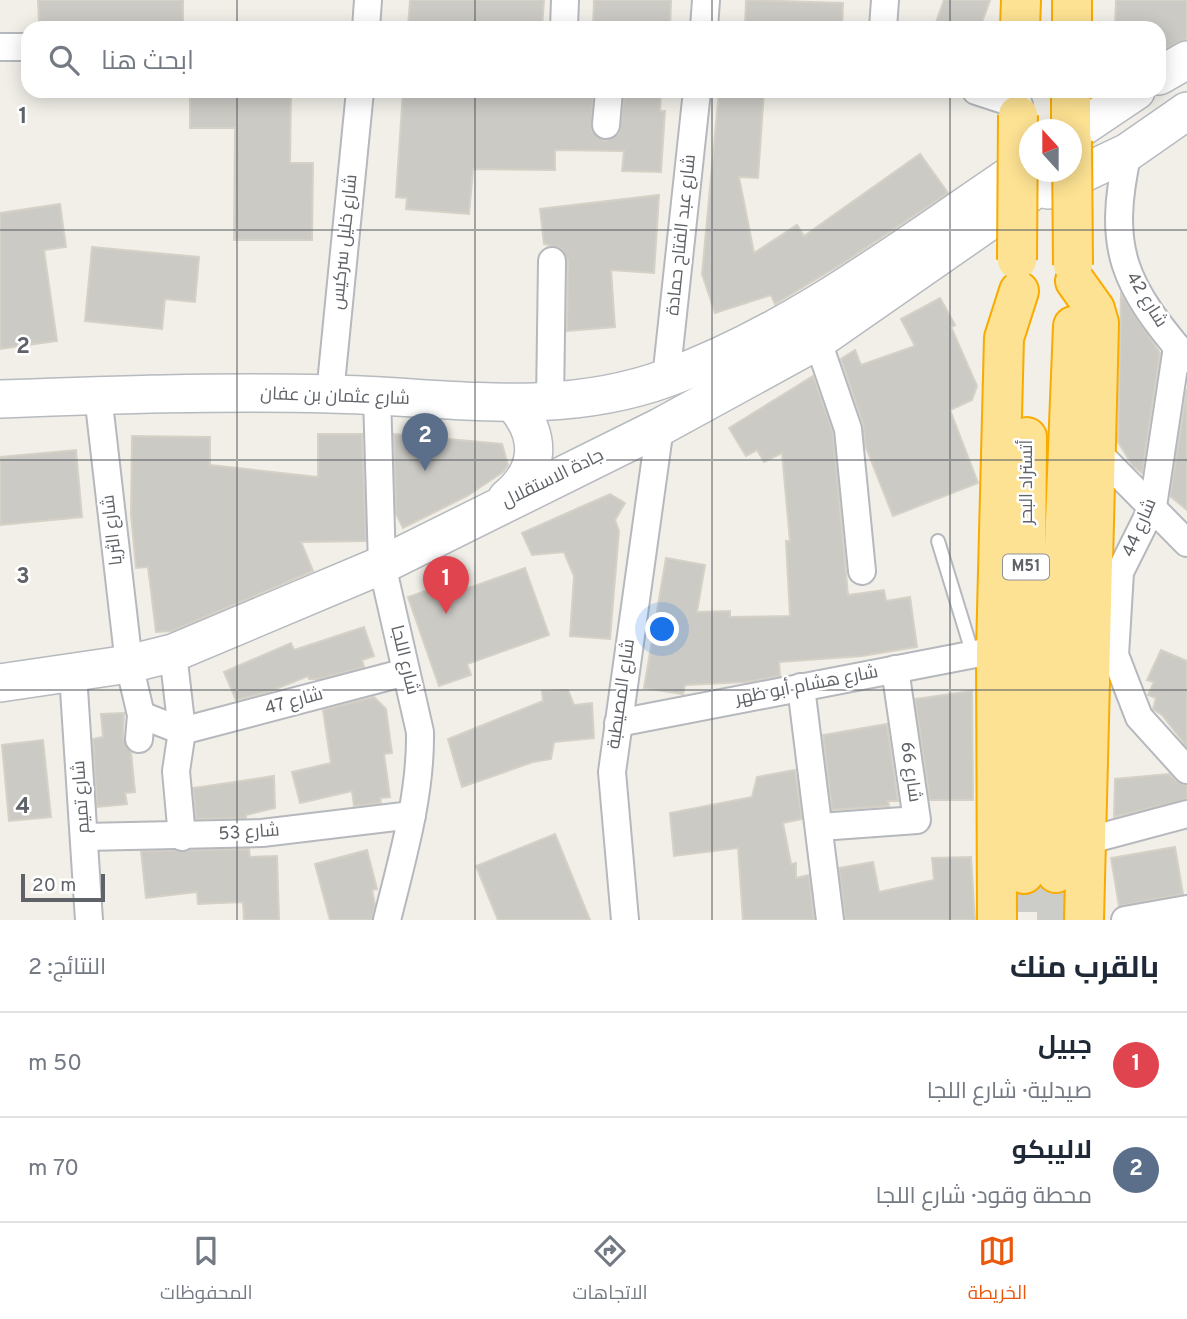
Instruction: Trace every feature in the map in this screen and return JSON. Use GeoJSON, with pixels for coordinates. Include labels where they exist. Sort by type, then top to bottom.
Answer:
{"type":"FeatureCollection","features":[{"type":"Feature","properties":{"kind":"highway"},"geometry":{"type":"LineString","coordinates":[[1020,21],[1021,0]]}},
{"type":"Feature","properties":{"kind":"highway"},"geometry":{"type":"LineString","coordinates":[[1072,0],[1072,21]]}},
{"type":"Feature","properties":{"kind":"highway","name":"أتستراد البحر"},"geometry":{"type":"LineString","coordinates":[[1019,104],[1018,276],[1027,440],[1040,874],[1060,645],[1074,273],[1073,182]]}},
{"type":"Feature","properties":{"kind":"highway"},"geometry":{"type":"LineString","coordinates":[[1074,273],[1095,309],[1099,323],[1084,920]]}},
{"type":"Feature","properties":{"kind":"highway"},"geometry":{"type":"LineString","coordinates":[[997,920],[984,652],[1004,338],[1018,276]]}},
{"type":"Feature","properties":{"kind":"main road"},"geometry":{"type":"LineString","coordinates":[[1166,72],[1187,60]]}},
{"type":"Feature","properties":{"kind":"main road"},"geometry":{"type":"LineString","coordinates":[[1023,184],[1127,118],[1187,90]]}},
{"type":"Feature","properties":{"kind":"main road"},"geometry":{"type":"LineString","coordinates":[[1071,112],[1127,118],[1187,111]]}},
{"type":"Feature","properties":{"kind":"main road"},"geometry":{"type":"LineString","coordinates":[[1082,156],[1127,118]]}},
{"type":"Feature","properties":{"kind":"main road","name":"جادة الاستقلال"},"geometry":{"type":"LineString","coordinates":[[666,379],[735,349],[812,326],[1023,184]]}},
{"type":"Feature","properties":{"kind":"main road","name":"جادة الاستقلال"},"geometry":{"type":"LineString","coordinates":[[0,683],[73,674],[173,653],[382,565],[501,503],[660,427],[1023,184]]}},
{"type":"Feature","properties":{"kind":"main road","name":"شارع عثمان بن عفان"},"geometry":{"type":"LineString","coordinates":[[0,399],[97,395],[330,394],[514,405],[606,395],[666,379]]}},
{"type":"Feature","properties":{"kind":"main road"},"geometry":{"type":"LineString","coordinates":[[501,503],[521,487],[534,457],[531,429],[514,405]]}},
{"type":"Feature","properties":{"kind":"street"},"geometry":{"type":"LineString","coordinates":[[366,21],[368,0]]}},
{"type":"Feature","properties":{"kind":"street"},"geometry":{"type":"LineString","coordinates":[[564,21],[565,0]]}},
{"type":"Feature","properties":{"kind":"street"},"geometry":{"type":"LineString","coordinates":[[704,21],[706,0]]}},
{"type":"Feature","properties":{"kind":"street"},"geometry":{"type":"LineString","coordinates":[[884,21],[885,0]]}},
{"type":"Feature","properties":{"kind":"street"},"geometry":{"type":"LineString","coordinates":[[0,47],[21,47]]}},
{"type":"Feature","properties":{"kind":"street","name":"شارع خليل سركيس"},"geometry":{"type":"LineString","coordinates":[[330,394],[359,98]]}},
{"type":"Feature","properties":{"kind":"street"},"geometry":{"type":"LineString","coordinates":[[606,125],[608,98]]}},
{"type":"Feature","properties":{"kind":"street","name":"شارع عبد الفتاح حمادة"},"geometry":{"type":"LineString","coordinates":[[666,379],[696,98]]}},
{"type":"Feature","properties":{"kind":"street"},"geometry":{"type":"LineString","coordinates":[[999,98],[1019,104]]}},
{"type":"Feature","properties":{"kind":"street","name":"شارع 42"},"geometry":{"type":"LineString","coordinates":[[1127,118],[1119,201],[1120,248],[1136,292],[1182,353]]}},
{"type":"Feature","properties":{"kind":"street"},"geometry":{"type":"LineString","coordinates":[[550,403],[552,261]]}},
{"type":"Feature","properties":{"kind":"street"},"geometry":{"type":"LineString","coordinates":[[812,326],[848,429],[862,571]]}},
{"type":"Feature","properties":{"kind":"street","name":"شارع 44"},"geometry":{"type":"LineString","coordinates":[[1182,353],[1153,506],[1120,572],[1115,656],[1139,716],[1187,771]]}},
{"type":"Feature","properties":{"kind":"street","name":"شارع الثريا"},"geometry":{"type":"LineString","coordinates":[[97,395],[129,664],[140,727],[182,732]]}},
{"type":"Feature","properties":{"kind":"street","name":"شارع اللجا"},"geometry":{"type":"LineString","coordinates":[[377,396],[382,565],[421,732],[421,754],[412,815],[387,920]]}},
{"type":"Feature","properties":{"kind":"street","name":"شارع المصيطبة"},"geometry":{"type":"LineString","coordinates":[[625,920],[613,798],[618,723],[660,427]]}},
{"type":"Feature","properties":{"kind":"street"},"geometry":{"type":"LineString","coordinates":[[1096,451],[1187,543]]}},
{"type":"Feature","properties":{"kind":"street","name":"شارع هشام أبو ظهر"},"geometry":{"type":"LineString","coordinates":[[618,723],[984,652]]}},
{"type":"Feature","properties":{"kind":"street"},"geometry":{"type":"LineString","coordinates":[[173,653],[182,732],[176,771],[181,837]]}},
{"type":"Feature","properties":{"kind":"street","name":"شارع 66"},"geometry":{"type":"LineString","coordinates":[[820,827],[917,820],[895,669]]}},
{"type":"Feature","properties":{"kind":"street","name":"شارع 47"},"geometry":{"type":"LineString","coordinates":[[182,732],[406,672]]}},
{"type":"Feature","properties":{"kind":"street","name":"شارع تميم"},"geometry":{"type":"LineString","coordinates":[[73,674],[89,920]]}},
{"type":"Feature","properties":{"kind":"street"},"geometry":{"type":"LineString","coordinates":[[802,687],[830,920]]}},
{"type":"Feature","properties":{"kind":"street"},"geometry":{"type":"LineString","coordinates":[[1086,841],[1187,814]]}},
{"type":"Feature","properties":{"kind":"street","name":"شارع 53"},"geometry":{"type":"LineString","coordinates":[[84,837],[181,837],[262,833],[412,815]]}},
{"type":"Feature","properties":{"kind":"street"},"geometry":{"type":"LineString","coordinates":[[1125,920],[1187,909]]}},
{"type":"Feature","properties":{"kind":"lane"},"geometry":{"type":"LineString","coordinates":[[938,541],[984,652]]}},
{"type":"Feature","properties":{"kind":"building"},"geometry":{"type":"Polygon","coordinates":[[[38,0],[183,0],[183,21],[39,21],[38,0]]]}},
{"type":"Feature","properties":{"kind":"building"},"geometry":{"type":"Polygon","coordinates":[[[410,0],[544,0],[542,21],[408,21],[410,0]]]}},
{"type":"Feature","properties":{"kind":"building"},"geometry":{"type":"Polygon","coordinates":[[[594,0],[671,0],[670,21],[593,21],[594,0]]]}},
{"type":"Feature","properties":{"kind":"building"},"geometry":{"type":"Polygon","coordinates":[[[746,0],[843,3],[842,21],[745,21],[746,0]]]}},
{"type":"Feature","properties":{"kind":"building"},"geometry":{"type":"Polygon","coordinates":[[[944,0],[990,0],[982,21],[936,21],[944,0]]]}},
{"type":"Feature","properties":{"kind":"building"},"geometry":{"type":"Polygon","coordinates":[[[1116,0],[1187,0],[1187,39],[1166,49],[1166,21],[1115,21],[1116,0]]]}},
{"type":"Feature","properties":{"kind":"building"},"geometry":{"type":"Polygon","coordinates":[[[190,98],[291,98],[290,163],[313,163],[312,240],[234,240],[235,128],[190,128],[190,98]]]}},
{"type":"Feature","properties":{"kind":"building"},"geometry":{"type":"Polygon","coordinates":[[[403,98],[593,98],[592,131],[605,141],[619,133],[624,98],[661,98],[660,111],[665,111],[661,172],[622,171],[624,151],[555,150],[555,170],[473,169],[469,214],[406,209],[407,198],[396,197],[403,98]]]}},
{"type":"Feature","properties":{"kind":"building"},"geometry":{"type":"Polygon","coordinates":[[[718,98],[764,98],[758,178],[739,177],[754,253],[797,225],[804,236],[920,154],[948,193],[843,263],[775,304],[771,295],[715,313],[702,274],[718,98]]]}},
{"type":"Feature","properties":{"kind":"building"},"geometry":{"type":"Polygon","coordinates":[[[659,195],[654,273],[611,270],[615,327],[567,331],[568,261],[561,248],[544,244],[540,209],[659,195]]]}},
{"type":"Feature","properties":{"kind":"building"},"geometry":{"type":"Polygon","coordinates":[[[60,204],[66,247],[44,250],[57,341],[0,349],[0,213],[60,204]]]}},
{"type":"Feature","properties":{"kind":"building"},"geometry":{"type":"Polygon","coordinates":[[[92,247],[199,257],[195,302],[165,299],[162,329],[85,321],[92,247]]]}},
{"type":"Feature","properties":{"kind":"building"},"geometry":{"type":"Polygon","coordinates":[[[1121,295],[1160,353],[1142,473],[1133,466],[1118,442],[1121,295]]]}},
{"type":"Feature","properties":{"kind":"building"},"geometry":{"type":"Polygon","coordinates":[[[940,298],[955,325],[951,327],[977,386],[972,400],[950,410],[978,483],[893,516],[865,445],[863,424],[841,359],[855,350],[861,365],[915,346],[901,319],[940,298]]]}},
{"type":"Feature","properties":{"kind":"building"},"geometry":{"type":"Polygon","coordinates":[[[813,376],[833,432],[848,595],[884,590],[886,601],[910,597],[917,647],[862,656],[779,662],[780,676],[746,682],[685,685],[683,694],[644,688],[666,558],[705,565],[697,612],[730,611],[730,617],[790,616],[786,541],[790,541],[782,453],[764,462],[757,450],[746,456],[729,428],[813,376]]]}},
{"type":"Feature","properties":{"kind":"building"},"geometry":{"type":"Polygon","coordinates":[[[1187,389],[1187,510],[1170,496],[1187,389]]]}},
{"type":"Feature","properties":{"kind":"building"},"geometry":{"type":"Polygon","coordinates":[[[318,434],[362,434],[366,541],[301,542],[313,571],[172,631],[156,632],[148,567],[136,568],[131,514],[132,436],[210,437],[210,465],[318,477],[318,434]]]}},
{"type":"Feature","properties":{"kind":"building"},"geometry":{"type":"Polygon","coordinates":[[[394,434],[502,444],[508,465],[503,472],[467,496],[403,528],[396,514],[394,434]]]}},
{"type":"Feature","properties":{"kind":"building"},"geometry":{"type":"Polygon","coordinates":[[[76,450],[82,517],[0,525],[0,457],[76,450]]]}},
{"type":"Feature","properties":{"kind":"building"},"geometry":{"type":"Polygon","coordinates":[[[610,494],[625,503],[615,520],[619,531],[610,639],[570,636],[574,576],[564,552],[532,555],[522,533],[610,494]]]}},
{"type":"Feature","properties":{"kind":"building"},"geometry":{"type":"Polygon","coordinates":[[[525,568],[549,635],[467,664],[471,675],[439,686],[408,597],[459,579],[463,590],[525,568]]]}},
{"type":"Feature","properties":{"kind":"building"},"geometry":{"type":"Polygon","coordinates":[[[364,627],[374,656],[362,660],[364,667],[318,679],[309,679],[308,676],[271,691],[236,700],[224,672],[291,643],[294,650],[364,627]]]}},
{"type":"Feature","properties":{"kind":"building"},"geometry":{"type":"Polygon","coordinates":[[[1161,650],[1187,661],[1187,747],[1162,715],[1153,709],[1156,698],[1148,695],[1154,682],[1147,680],[1161,650]]]}},
{"type":"Feature","properties":{"kind":"building"},"geometry":{"type":"Polygon","coordinates":[[[568,690],[574,705],[592,703],[594,738],[554,742],[551,759],[533,762],[462,787],[448,739],[543,701],[542,691],[568,690]]]}},
{"type":"Feature","properties":{"kind":"building"},"geometry":{"type":"Polygon","coordinates":[[[972,691],[973,800],[930,800],[915,699],[972,691]]]}},
{"type":"Feature","properties":{"kind":"building"},"geometry":{"type":"Polygon","coordinates":[[[374,697],[386,709],[392,753],[384,754],[390,797],[380,798],[381,803],[354,806],[352,791],[300,803],[292,772],[331,763],[323,710],[374,697]]]}},
{"type":"Feature","properties":{"kind":"building"},"geometry":{"type":"Polygon","coordinates":[[[124,713],[123,738],[131,752],[135,792],[125,793],[127,804],[97,807],[93,739],[103,737],[101,714],[124,713]]]}},
{"type":"Feature","properties":{"kind":"building"},"geometry":{"type":"Polygon","coordinates":[[[887,724],[898,801],[888,801],[889,806],[832,810],[823,735],[887,724]]]}},
{"type":"Feature","properties":{"kind":"building"},"geometry":{"type":"Polygon","coordinates":[[[43,740],[51,817],[9,821],[2,745],[43,740]]]}},
{"type":"Feature","properties":{"kind":"building"},"geometry":{"type":"Polygon","coordinates":[[[795,770],[802,819],[783,823],[791,864],[796,863],[796,878],[809,875],[814,920],[743,920],[738,848],[674,856],[670,813],[752,797],[757,777],[795,770]]]}},
{"type":"Feature","properties":{"kind":"building"},"geometry":{"type":"Polygon","coordinates":[[[1169,774],[1176,781],[1187,785],[1187,799],[1114,817],[1115,779],[1169,774]]]}},
{"type":"Feature","properties":{"kind":"building"},"geometry":{"type":"Polygon","coordinates":[[[274,776],[275,808],[246,815],[246,818],[196,819],[193,788],[274,776]]]}},
{"type":"Feature","properties":{"kind":"building"},"geometry":{"type":"Polygon","coordinates":[[[555,834],[590,920],[498,920],[476,866],[555,834]]]}},
{"type":"Feature","properties":{"kind":"building"},"geometry":{"type":"Polygon","coordinates":[[[1175,847],[1183,894],[1119,906],[1111,858],[1175,847]]]}},
{"type":"Feature","properties":{"kind":"building"},"geometry":{"type":"Polygon","coordinates":[[[249,849],[250,857],[277,856],[279,920],[244,920],[243,902],[198,904],[197,892],[146,898],[141,851],[249,849]]]}},
{"type":"Feature","properties":{"kind":"building"},"geometry":{"type":"Polygon","coordinates":[[[367,850],[377,889],[372,890],[375,905],[372,920],[330,920],[315,864],[367,850]]]}},
{"type":"Feature","properties":{"kind":"building"},"geometry":{"type":"Polygon","coordinates":[[[971,857],[975,920],[845,920],[839,868],[873,862],[879,892],[934,880],[932,858],[971,857]]]}},
{"type":"Feature","properties":{"kind":"tunnel"},"geometry":{"type":"LineString","coordinates":[[1056,873],[1056,920]]}},
{"type":"Feature","properties":{"kind":"tunnel"},"geometry":{"type":"LineString","coordinates":[[1024,874],[1024,920]]}},
{"type":"Feature","properties":{"kind":"place","name":"لاليبكو"},"geometry":{"type":"Point","coordinates":[425,471]}},
{"type":"Feature","properties":{"kind":"place","name":"جبيل"},"geometry":{"type":"Point","coordinates":[446,614]}}]}
